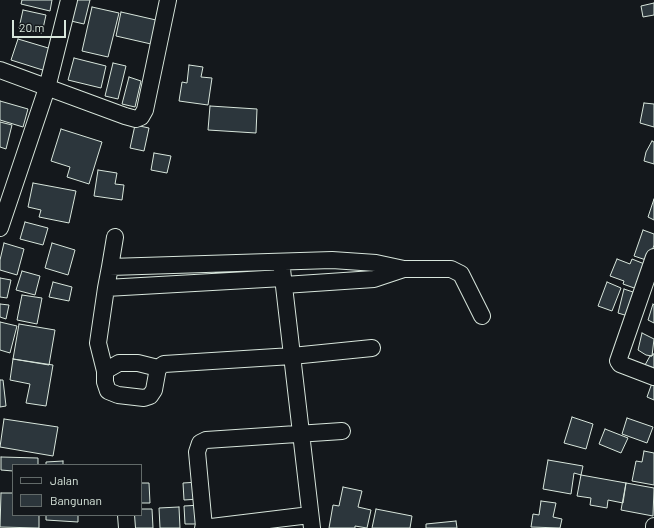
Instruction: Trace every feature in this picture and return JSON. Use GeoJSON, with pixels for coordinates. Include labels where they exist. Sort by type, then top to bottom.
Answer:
{"type":"FeatureCollection","features":[{"type":"Feature","properties":{"kind":"street"},"geometry":{"type":"LineString","coordinates":[[0,228],[48,88],[69,0]]}},
{"type":"Feature","properties":{"kind":"street"},"geometry":{"type":"LineString","coordinates":[[0,70],[125,116],[136,119],[141,117],[145,110],[168,0]]}},
{"type":"Feature","properties":{"kind":"street"},"geometry":{"type":"LineString","coordinates":[[115,237],[98,343],[108,391],[118,395],[144,398],[150,396],[154,390],[158,368],[164,364],[174,362],[292,356],[372,348]]}},
{"type":"Feature","properties":{"kind":"street"},"geometry":{"type":"LineString","coordinates":[[654,257],[618,361],[620,364],[654,377]]}},
{"type":"Feature","properties":{"kind":"street"},"geometry":{"type":"LineString","coordinates":[[110,267],[332,260],[376,262],[404,269],[451,269],[460,274],[482,316]]}},
{"type":"Feature","properties":{"kind":"street"},"geometry":{"type":"LineString","coordinates":[[281,261],[283,282],[292,356],[301,435],[311,521],[204,527],[197,452],[200,443],[206,440],[301,435],[342,431]]}},
{"type":"Feature","properties":{"kind":"street"},"geometry":{"type":"LineString","coordinates":[[106,288],[374,279],[404,269]]}},
{"type":"Feature","properties":{"kind":"street"},"geometry":{"type":"LineString","coordinates":[[105,371],[118,364],[138,363],[158,368]]}},
{"type":"Feature","properties":{"kind":"street"},"geometry":{"type":"LineString","coordinates":[[126,516],[127,528]]}},
{"type":"Feature","properties":{"kind":"building"},"geometry":{"type":"Polygon","coordinates":[[[22,0],[52,0],[50,11],[21,4],[22,0]]]}},
{"type":"Feature","properties":{"kind":"building"},"geometry":{"type":"Polygon","coordinates":[[[76,0],[90,0],[84,24],[71,21],[76,0]]]}},
{"type":"Feature","properties":{"kind":"building"},"geometry":{"type":"Polygon","coordinates":[[[654,3],[654,15],[643,17],[641,6],[654,3]]]}},
{"type":"Feature","properties":{"kind":"building"},"geometry":{"type":"Polygon","coordinates":[[[92,7],[119,13],[108,57],[82,51],[92,7]]]}},
{"type":"Feature","properties":{"kind":"building"},"geometry":{"type":"Polygon","coordinates":[[[23,10],[46,15],[42,33],[19,28],[23,10]]]}},
{"type":"Feature","properties":{"kind":"building"},"geometry":{"type":"Polygon","coordinates":[[[121,12],[156,20],[151,44],[116,36],[121,12]]]}},
{"type":"Feature","properties":{"kind":"building"},"geometry":{"type":"Polygon","coordinates":[[[18,39],[55,50],[49,72],[11,60],[18,39]]]}},
{"type":"Feature","properties":{"kind":"building"},"geometry":{"type":"Polygon","coordinates":[[[74,58],[106,66],[101,88],[68,80],[74,58]]]}},
{"type":"Feature","properties":{"kind":"building"},"geometry":{"type":"Polygon","coordinates":[[[113,63],[126,66],[118,99],[105,96],[113,63]]]}},
{"type":"Feature","properties":{"kind":"building"},"geometry":{"type":"Polygon","coordinates":[[[189,65],[203,67],[201,77],[212,78],[208,105],[179,101],[182,82],[187,83],[189,65]]]}},
{"type":"Feature","properties":{"kind":"building"},"geometry":{"type":"Polygon","coordinates":[[[129,77],[141,81],[135,107],[122,104],[129,77]]]}},
{"type":"Feature","properties":{"kind":"building"},"geometry":{"type":"Polygon","coordinates":[[[0,101],[28,109],[23,127],[0,120],[0,101]]]}},
{"type":"Feature","properties":{"kind":"building"},"geometry":{"type":"Polygon","coordinates":[[[644,103],[654,104],[654,127],[640,123],[644,103]]]}},
{"type":"Feature","properties":{"kind":"building"},"geometry":{"type":"Polygon","coordinates":[[[210,106],[257,109],[256,133],[208,130],[210,106]]]}},
{"type":"Feature","properties":{"kind":"building"},"geometry":{"type":"Polygon","coordinates":[[[0,122],[12,125],[6,149],[0,147],[0,122]]]}},
{"type":"Feature","properties":{"kind":"building"},"geometry":{"type":"Polygon","coordinates":[[[135,125],[149,128],[144,151],[130,148],[135,125]]]}},
{"type":"Feature","properties":{"kind":"building"},"geometry":{"type":"Polygon","coordinates":[[[61,129],[102,142],[89,184],[67,177],[70,167],[51,161],[61,129]]]}},
{"type":"Feature","properties":{"kind":"building"},"geometry":{"type":"Polygon","coordinates":[[[652,141],[654,142],[654,164],[644,161],[646,152],[652,141]]]}},
{"type":"Feature","properties":{"kind":"building"},"geometry":{"type":"Polygon","coordinates":[[[154,153],[171,156],[167,173],[151,170],[154,153]]]}},
{"type":"Feature","properties":{"kind":"building"},"geometry":{"type":"Polygon","coordinates":[[[98,170],[117,173],[115,184],[124,185],[122,200],[94,196],[98,170]]]}},
{"type":"Feature","properties":{"kind":"building"},"geometry":{"type":"Polygon","coordinates":[[[33,183],[76,191],[69,223],[39,217],[41,210],[28,207],[33,183]]]}},
{"type":"Feature","properties":{"kind":"building"},"geometry":{"type":"Polygon","coordinates":[[[654,199],[654,220],[648,217],[654,199]]]}},
{"type":"Feature","properties":{"kind":"building"},"geometry":{"type":"Polygon","coordinates":[[[25,222],[48,228],[43,245],[20,239],[25,222]]]}},
{"type":"Feature","properties":{"kind":"building"},"geometry":{"type":"Polygon","coordinates":[[[643,230],[654,234],[654,245],[649,261],[634,256],[643,230]]]}},
{"type":"Feature","properties":{"kind":"building"},"geometry":{"type":"Polygon","coordinates":[[[4,243],[24,249],[17,275],[0,270],[0,260],[4,243]]]}},
{"type":"Feature","properties":{"kind":"building"},"geometry":{"type":"Polygon","coordinates":[[[52,243],[75,250],[68,275],[45,268],[52,243]]]}},
{"type":"Feature","properties":{"kind":"building"},"geometry":{"type":"Polygon","coordinates":[[[617,259],[630,264],[632,259],[647,265],[637,289],[623,284],[624,281],[610,276],[617,259]]]}},
{"type":"Feature","properties":{"kind":"building"},"geometry":{"type":"Polygon","coordinates":[[[22,271],[40,276],[35,295],[16,290],[22,271]]]}},
{"type":"Feature","properties":{"kind":"building"},"geometry":{"type":"Polygon","coordinates":[[[0,278],[11,280],[7,298],[0,297],[0,278]]]}},
{"type":"Feature","properties":{"kind":"building"},"geometry":{"type":"Polygon","coordinates":[[[53,282],[72,287],[69,301],[49,297],[53,282]]]}},
{"type":"Feature","properties":{"kind":"building"},"geometry":{"type":"Polygon","coordinates":[[[607,282],[621,288],[612,311],[598,306],[607,282]]]}},
{"type":"Feature","properties":{"kind":"building"},"geometry":{"type":"Polygon","coordinates":[[[624,289],[636,293],[628,316],[618,313],[624,289]]]}},
{"type":"Feature","properties":{"kind":"building"},"geometry":{"type":"Polygon","coordinates":[[[22,295],[42,298],[37,324],[17,320],[22,295]]]}},
{"type":"Feature","properties":{"kind":"building"},"geometry":{"type":"Polygon","coordinates":[[[0,304],[9,305],[6,319],[0,317],[0,304]]]}},
{"type":"Feature","properties":{"kind":"building"},"geometry":{"type":"Polygon","coordinates":[[[653,304],[654,305],[654,323],[648,320],[653,304]]]}},
{"type":"Feature","properties":{"kind":"building"},"geometry":{"type":"Polygon","coordinates":[[[0,322],[17,326],[10,353],[0,350],[0,322]]]}},
{"type":"Feature","properties":{"kind":"building"},"geometry":{"type":"Polygon","coordinates":[[[19,324],[55,330],[49,365],[13,359],[19,324]]]}},
{"type":"Feature","properties":{"kind":"building"},"geometry":{"type":"Polygon","coordinates":[[[642,333],[654,339],[652,356],[646,355],[638,350],[642,333]]]}},
{"type":"Feature","properties":{"kind":"building"},"geometry":{"type":"Polygon","coordinates":[[[653,354],[654,368],[645,365],[650,356],[653,354]]]}},
{"type":"Feature","properties":{"kind":"building"},"geometry":{"type":"Polygon","coordinates":[[[13,359],[53,365],[46,406],[26,403],[30,384],[10,380],[13,359]]]}},
{"type":"Feature","properties":{"kind":"building"},"geometry":{"type":"Polygon","coordinates":[[[0,380],[3,380],[6,406],[0,407],[0,380]]]}},
{"type":"Feature","properties":{"kind":"building"},"geometry":{"type":"Polygon","coordinates":[[[652,383],[654,383],[654,400],[647,397],[652,383]]]}},
{"type":"Feature","properties":{"kind":"building"},"geometry":{"type":"Polygon","coordinates":[[[572,417],[593,424],[586,449],[564,443],[572,417]]]}},
{"type":"Feature","properties":{"kind":"building"},"geometry":{"type":"Polygon","coordinates":[[[627,418],[653,427],[647,443],[622,434],[627,418]]]}},
{"type":"Feature","properties":{"kind":"building"},"geometry":{"type":"Polygon","coordinates":[[[4,419],[58,427],[53,456],[0,447],[4,419]]]}},
{"type":"Feature","properties":{"kind":"building"},"geometry":{"type":"Polygon","coordinates":[[[605,429],[628,438],[621,453],[599,444],[605,429]]]}},
{"type":"Feature","properties":{"kind":"building"},"geometry":{"type":"Polygon","coordinates":[[[644,451],[654,453],[654,485],[632,481],[636,461],[642,462],[644,451]]]}},
{"type":"Feature","properties":{"kind":"building"},"geometry":{"type":"Polygon","coordinates":[[[1,457],[38,458],[38,464],[12,464],[12,471],[1,470],[1,457]]]}},
{"type":"Feature","properties":{"kind":"building"},"geometry":{"type":"Polygon","coordinates":[[[548,460],[583,466],[581,475],[574,473],[571,494],[543,489],[548,460]]]}},
{"type":"Feature","properties":{"kind":"building"},"geometry":{"type":"Polygon","coordinates":[[[63,461],[63,464],[46,464],[46,462],[63,461]]]}},
{"type":"Feature","properties":{"kind":"building"},"geometry":{"type":"Polygon","coordinates":[[[581,475],[626,483],[623,503],[608,500],[607,508],[590,505],[591,498],[577,496],[581,475]]]}},
{"type":"Feature","properties":{"kind":"building"},"geometry":{"type":"Polygon","coordinates":[[[199,482],[200,499],[184,500],[183,483],[199,482]]]}},
{"type":"Feature","properties":{"kind":"building"},"geometry":{"type":"Polygon","coordinates":[[[142,483],[149,483],[150,503],[142,503],[142,483]]]}},
{"type":"Feature","properties":{"kind":"building"},"geometry":{"type":"Polygon","coordinates":[[[626,483],[654,488],[653,516],[621,510],[626,483]]]}},
{"type":"Feature","properties":{"kind":"building"},"geometry":{"type":"Polygon","coordinates":[[[343,487],[362,491],[358,507],[371,510],[367,528],[355,526],[355,528],[329,528],[333,505],[339,506],[343,487]]]}},
{"type":"Feature","properties":{"kind":"building"},"geometry":{"type":"Polygon","coordinates":[[[1,493],[12,493],[12,516],[39,516],[39,528],[0,527],[1,493]]]}},
{"type":"Feature","properties":{"kind":"building"},"geometry":{"type":"Polygon","coordinates":[[[541,501],[556,503],[553,517],[562,519],[560,528],[531,527],[533,514],[539,515],[541,501]]]}},
{"type":"Feature","properties":{"kind":"building"},"geometry":{"type":"Polygon","coordinates":[[[201,505],[201,524],[185,524],[184,506],[201,505]]]}},
{"type":"Feature","properties":{"kind":"building"},"geometry":{"type":"Polygon","coordinates":[[[179,507],[180,528],[160,528],[159,508],[179,507]]]}},
{"type":"Feature","properties":{"kind":"building"},"geometry":{"type":"Polygon","coordinates":[[[142,509],[152,509],[153,528],[131,528],[130,516],[142,516],[142,509]]]}},
{"type":"Feature","properties":{"kind":"building"},"geometry":{"type":"Polygon","coordinates":[[[376,509],[412,516],[410,528],[372,528],[376,509]]]}},
{"type":"Feature","properties":{"kind":"building"},"geometry":{"type":"Polygon","coordinates":[[[46,516],[78,516],[78,522],[46,520],[46,516]]]}},
{"type":"Feature","properties":{"kind":"building"},"geometry":{"type":"Polygon","coordinates":[[[456,521],[457,528],[426,528],[426,524],[456,521]]]}}]}
